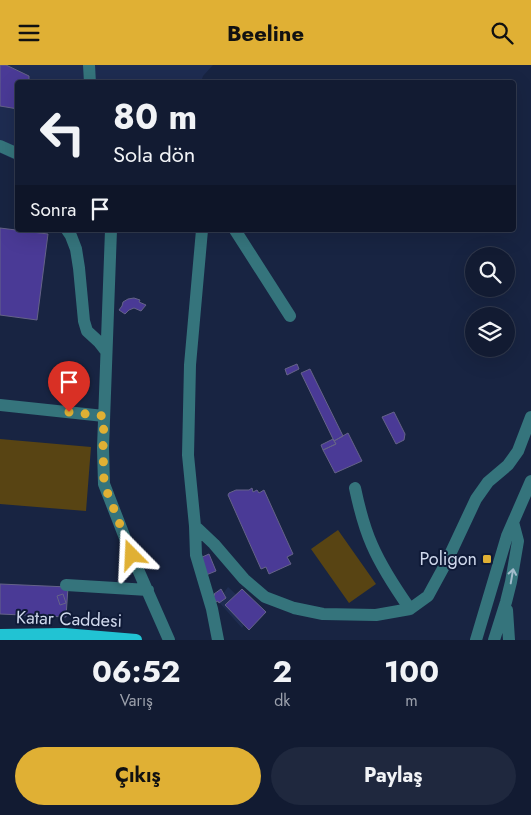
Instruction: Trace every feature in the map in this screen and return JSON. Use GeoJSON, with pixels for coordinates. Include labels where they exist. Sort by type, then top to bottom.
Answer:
{"type":"FeatureCollection","features":[{"type":"Feature","properties":{"kind":"main road","name":"Katar Caddesi"},"geometry":{"type":"LineString","coordinates":[[0,635],[64,634],[136,640]]}},
{"type":"Feature","properties":{"kind":"street"},"geometry":{"type":"LineString","coordinates":[[90,65],[90,80]]}},
{"type":"Feature","properties":{"kind":"street"},"geometry":{"type":"LineString","coordinates":[[0,146],[15,153]]}},
{"type":"Feature","properties":{"kind":"street"},"geometry":{"type":"LineString","coordinates":[[68,232],[78,258],[84,321],[87,331],[99,341],[106,351]]}},
{"type":"Feature","properties":{"kind":"street"},"geometry":{"type":"LineString","coordinates":[[111,232],[103,448],[104,484],[169,640]]}},
{"type":"Feature","properties":{"kind":"street"},"geometry":{"type":"LineString","coordinates":[[202,232],[190,365],[188,455],[196,555],[212,609],[218,640]]}},
{"type":"Feature","properties":{"kind":"street"},"geometry":{"type":"LineString","coordinates":[[236,232],[290,316]]}},
{"type":"Feature","properties":{"kind":"street"},"geometry":{"type":"LineString","coordinates":[[0,405],[104,416]]}},
{"type":"Feature","properties":{"kind":"street"},"geometry":{"type":"LineString","coordinates":[[195,526],[214,544],[244,579],[265,597],[294,608],[323,614],[376,615],[410,609],[428,596],[476,499],[488,482],[508,465],[518,451],[531,417]]}},
{"type":"Feature","properties":{"kind":"street"},"geometry":{"type":"LineString","coordinates":[[476,640],[506,535],[531,481]]}},
{"type":"Feature","properties":{"kind":"street"},"geometry":{"type":"LineString","coordinates":[[355,488],[364,525],[372,545],[386,573],[410,609]]}},
{"type":"Feature","properties":{"kind":"street"},"geometry":{"type":"LineString","coordinates":[[494,640],[511,582],[518,541],[513,522]]}},
{"type":"Feature","properties":{"kind":"street"},"geometry":{"type":"LineString","coordinates":[[66,585],[148,590]]}},
{"type":"Feature","properties":{"kind":"street"},"geometry":{"type":"LineString","coordinates":[[506,602],[509,640]]}},
{"type":"Feature","properties":{"kind":"street"},"geometry":{"type":"LineString","coordinates":[[467,640],[484,610]]}},
{"type":"Feature","properties":{"kind":"shaded area"},"geometry":{"type":"Polygon","coordinates":[[[0,65],[213,65],[202,80],[15,80],[15,160],[0,153],[0,65]]]}},
{"type":"Feature","properties":{"kind":"shaded area"},"geometry":{"type":"Polygon","coordinates":[[[0,439],[91,447],[86,511],[0,504],[0,439]]]}},
{"type":"Feature","properties":{"kind":"shaded area"},"geometry":{"type":"Polygon","coordinates":[[[338,530],[376,584],[349,603],[311,549],[338,530]]]}},
{"type":"Feature","properties":{"kind":"shaded area"},"geometry":{"type":"Polygon","coordinates":[[[228,587],[253,610],[242,628],[218,601],[228,587]]]}},
{"type":"Feature","properties":{"kind":"building"},"geometry":{"type":"Polygon","coordinates":[[[0,65],[6,65],[29,76],[29,80],[15,80],[15,108],[0,106],[0,65]]]}},
{"type":"Feature","properties":{"kind":"building"},"geometry":{"type":"Polygon","coordinates":[[[0,228],[15,230],[15,232],[48,234],[37,320],[0,315],[0,228]]]}},
{"type":"Feature","properties":{"kind":"building"},"geometry":{"type":"Polygon","coordinates":[[[134,298],[146,305],[141,311],[134,308],[125,314],[119,310],[123,302],[134,298]]]}},
{"type":"Feature","properties":{"kind":"building"},"geometry":{"type":"Polygon","coordinates":[[[297,364],[299,369],[287,375],[285,369],[297,364]]]}},
{"type":"Feature","properties":{"kind":"building"},"geometry":{"type":"Polygon","coordinates":[[[310,369],[343,436],[334,441],[301,373],[310,369]]]}},
{"type":"Feature","properties":{"kind":"building"},"geometry":{"type":"Polygon","coordinates":[[[394,412],[405,434],[404,440],[396,444],[382,417],[394,412]]]}},
{"type":"Feature","properties":{"kind":"building"},"geometry":{"type":"Polygon","coordinates":[[[348,433],[362,461],[335,473],[323,450],[336,444],[334,441],[348,433]]]}},
{"type":"Feature","properties":{"kind":"building"},"geometry":{"type":"Polygon","coordinates":[[[333,439],[336,444],[323,450],[321,445],[333,439]]]}},
{"type":"Feature","properties":{"kind":"building"},"geometry":{"type":"Polygon","coordinates":[[[252,488],[253,492],[257,490],[259,493],[264,490],[293,554],[287,557],[291,564],[269,574],[266,567],[261,569],[228,495],[236,490],[249,490],[252,488]]]}},
{"type":"Feature","properties":{"kind":"building"},"geometry":{"type":"Polygon","coordinates":[[[209,554],[216,571],[206,575],[200,558],[209,554]]]}},
{"type":"Feature","properties":{"kind":"building"},"geometry":{"type":"Polygon","coordinates":[[[0,584],[68,587],[66,617],[0,614],[0,584]]]}},
{"type":"Feature","properties":{"kind":"building"},"geometry":{"type":"Polygon","coordinates":[[[221,589],[226,598],[219,603],[218,601],[216,602],[213,596],[221,589]]]}},
{"type":"Feature","properties":{"kind":"building"},"geometry":{"type":"Polygon","coordinates":[[[242,589],[266,612],[249,630],[225,605],[242,589]]]}},
{"type":"Feature","properties":{"kind":"building"},"geometry":{"type":"Polygon","coordinates":[[[63,594],[66,603],[60,605],[57,596],[63,594]]]}},
{"type":"Feature","properties":{"kind":"place","name":"Poligon"},"geometry":{"type":"Point","coordinates":[487,559]}},
{"type":"Feature","properties":{"kind":"route"},"geometry":{"type":"LineString","coordinates":[[69,412],[104,416],[104,484],[132,555]]}}]}
